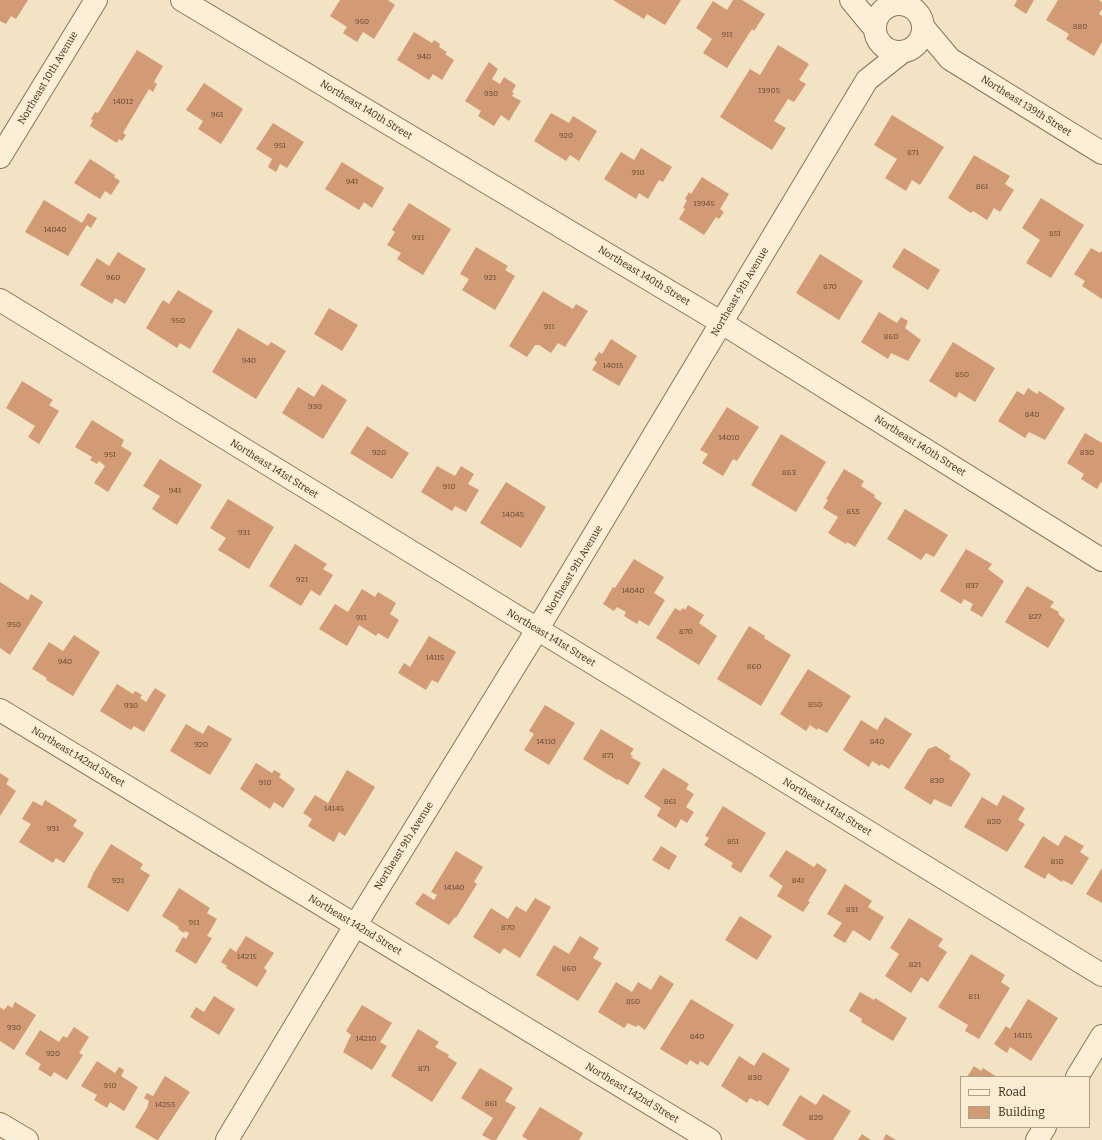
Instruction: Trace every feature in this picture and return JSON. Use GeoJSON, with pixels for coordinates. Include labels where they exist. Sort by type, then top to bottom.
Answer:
{"type":"FeatureCollection","features":[{"type":"Feature","properties":{"kind":"street","name":"Northeast 10th Avenue"},"geometry":{"type":"LineString","coordinates":[[0,157],[96,0]]}},
{"type":"Feature","properties":{"kind":"street","name":"Northeast 140th Street"},"geometry":{"type":"LineString","coordinates":[[182,0],[722,323],[1102,560]]}},
{"type":"Feature","properties":{"kind":"street"},"geometry":{"type":"LineString","coordinates":[[851,0],[875,32],[879,42],[892,52],[909,51],[921,40],[924,32],[927,0]]}},
{"type":"Feature","properties":{"kind":"street"},"geometry":{"type":"LineString","coordinates":[[861,0],[910,6],[916,10],[921,17],[924,26]]}},
{"type":"Feature","properties":{"kind":"street"},"geometry":{"type":"LineString","coordinates":[[875,32],[877,18],[881,11],[895,3]]}},
{"type":"Feature","properties":{"kind":"street","name":"Northeast 139th Street"},"geometry":{"type":"LineString","coordinates":[[924,26],[950,59],[1102,153]]}},
{"type":"Feature","properties":{"kind":"street","name":"Northeast 9th Avenue"},"geometry":{"type":"LineString","coordinates":[[867,80],[875,32]]}},
{"type":"Feature","properties":{"kind":"street","name":"Northeast 9th Avenue"},"geometry":{"type":"LineString","coordinates":[[227,1140],[355,926],[537,630],[867,80],[903,52]]}},
{"type":"Feature","properties":{"kind":"street","name":"Northeast 139th Street"},"geometry":{"type":"LineString","coordinates":[[903,52],[950,59]]}},
{"type":"Feature","properties":{"kind":"street","name":"Northeast 141st Street"},"geometry":{"type":"LineString","coordinates":[[0,300],[1102,975]]}},
{"type":"Feature","properties":{"kind":"street","name":"Northeast 142nd Street"},"geometry":{"type":"LineString","coordinates":[[0,710],[710,1140]]}},
{"type":"Feature","properties":{"kind":"street"},"geometry":{"type":"LineString","coordinates":[[1078,1076],[1102,1036]]}},
{"type":"Feature","properties":{"kind":"street"},"geometry":{"type":"LineString","coordinates":[[0,1124],[27,1140]]}},
{"type":"Feature","properties":{"kind":"street"},"geometry":{"type":"LineString","coordinates":[[1037,1140],[1044,1128]]}},
{"type":"Feature","properties":{"kind":"building"},"geometry":{"type":"Polygon","coordinates":[[[0,0],[28,0],[16,19],[11,16],[6,24],[0,21],[0,0]]]}},
{"type":"Feature","properties":{"kind":"building"},"geometry":{"type":"Polygon","coordinates":[[[340,0],[388,0],[395,5],[374,39],[363,32],[357,42],[343,33],[347,27],[330,16],[340,0]]]}},
{"type":"Feature","properties":{"kind":"building"},"geometry":{"type":"Polygon","coordinates":[[[613,0],[681,0],[665,25],[647,14],[644,19],[613,0]]]}},
{"type":"Feature","properties":{"kind":"building"},"geometry":{"type":"Polygon","coordinates":[[[733,0],[742,0],[765,14],[754,31],[752,29],[727,68],[703,53],[712,39],[696,28],[713,1],[727,10],[733,0]]]}},
{"type":"Feature","properties":{"kind":"building"},"geometry":{"type":"Polygon","coordinates":[[[1017,0],[1034,0],[1026,14],[1014,6],[1017,0]]]}},
{"type":"Feature","properties":{"kind":"building"},"geometry":{"type":"Polygon","coordinates":[[[1058,0],[1099,0],[1102,2],[1102,9],[1099,14],[1102,16],[1102,42],[1094,56],[1066,39],[1069,34],[1046,20],[1058,0]]]}},
{"type":"Feature","properties":{"kind":"building"},"geometry":{"type":"Polygon","coordinates":[[[414,32],[432,43],[434,40],[440,44],[439,47],[447,52],[445,54],[454,60],[442,80],[433,74],[429,80],[397,60],[414,32]]]}},
{"type":"Feature","properties":{"kind":"building"},"geometry":{"type":"Polygon","coordinates":[[[778,45],[809,64],[799,80],[806,84],[794,102],[788,99],[774,121],[786,128],[772,150],[720,117],[750,69],[760,75],[778,45]]]}},
{"type":"Feature","properties":{"kind":"building"},"geometry":{"type":"Polygon","coordinates":[[[137,50],[163,66],[154,82],[157,84],[153,92],[149,89],[123,133],[126,135],[122,141],[119,139],[117,143],[90,126],[93,120],[91,119],[95,112],[98,113],[137,50]]]}},
{"type":"Feature","properties":{"kind":"building"},"geometry":{"type":"Polygon","coordinates":[[[489,62],[498,69],[492,79],[500,84],[504,77],[516,85],[512,92],[514,93],[512,96],[521,101],[509,121],[501,115],[494,126],[478,116],[481,111],[465,101],[489,62]]]}},
{"type":"Feature","properties":{"kind":"building"},"geometry":{"type":"Polygon","coordinates":[[[204,83],[243,109],[221,144],[198,129],[203,121],[186,110],[204,83]]]}},
{"type":"Feature","properties":{"kind":"building"},"geometry":{"type":"Polygon","coordinates":[[[551,113],[569,123],[573,116],[597,131],[579,161],[570,155],[566,161],[534,141],[551,113]]]}},
{"type":"Feature","properties":{"kind":"building"},"geometry":{"type":"Polygon","coordinates":[[[892,115],[944,147],[920,185],[912,180],[906,191],[885,178],[897,159],[874,145],[892,115]]]}},
{"type":"Feature","properties":{"kind":"building"},"geometry":{"type":"Polygon","coordinates":[[[273,123],[304,142],[287,168],[280,164],[276,172],[268,167],[272,159],[256,149],[273,123]]]}},
{"type":"Feature","properties":{"kind":"building"},"geometry":{"type":"Polygon","coordinates":[[[641,148],[672,167],[663,182],[659,180],[648,199],[639,193],[636,199],[604,179],[621,152],[634,160],[641,148]]]}},
{"type":"Feature","properties":{"kind":"building"},"geometry":{"type":"Polygon","coordinates":[[[974,155],[1010,176],[1005,184],[1014,190],[1000,212],[994,208],[987,220],[973,211],[971,213],[948,198],[974,155]]]}},
{"type":"Feature","properties":{"kind":"building"},"geometry":{"type":"Polygon","coordinates":[[[90,159],[115,175],[114,177],[120,181],[111,195],[105,191],[100,199],[74,183],[90,159]]]}},
{"type":"Feature","properties":{"kind":"building"},"geometry":{"type":"Polygon","coordinates":[[[342,162],[384,188],[372,208],[364,202],[359,210],[325,189],[342,162]]]}},
{"type":"Feature","properties":{"kind":"building"},"geometry":{"type":"Polygon","coordinates":[[[702,177],[729,194],[720,209],[724,212],[719,219],[716,217],[704,235],[679,219],[685,209],[683,208],[687,200],[685,199],[689,192],[691,194],[702,177]]]}},
{"type":"Feature","properties":{"kind":"building"},"geometry":{"type":"Polygon","coordinates":[[[1041,198],[1084,225],[1051,278],[1026,263],[1040,240],[1022,228],[1041,198]]]}},
{"type":"Feature","properties":{"kind":"building"},"geometry":{"type":"Polygon","coordinates":[[[44,200],[82,223],[88,213],[97,218],[91,228],[87,225],[68,256],[25,232],[44,200]]]}},
{"type":"Feature","properties":{"kind":"building"},"geometry":{"type":"Polygon","coordinates":[[[409,203],[451,229],[423,275],[397,259],[401,253],[387,245],[395,232],[392,230],[409,203]]]}},
{"type":"Feature","properties":{"kind":"building"},"geometry":{"type":"Polygon","coordinates":[[[476,247],[508,266],[505,270],[515,276],[495,310],[462,290],[469,279],[460,274],[476,247]]]}},
{"type":"Feature","properties":{"kind":"building"},"geometry":{"type":"Polygon","coordinates":[[[904,248],[940,270],[928,290],[892,267],[904,248]]]}},
{"type":"Feature","properties":{"kind":"building"},"geometry":{"type":"Polygon","coordinates":[[[1091,248],[1100,253],[1102,251],[1102,299],[1082,286],[1085,281],[1074,274],[1091,248]]]}},
{"type":"Feature","properties":{"kind":"building"},"geometry":{"type":"Polygon","coordinates":[[[118,252],[146,269],[125,304],[115,298],[112,304],[80,285],[97,258],[109,266],[118,252]]]}},
{"type":"Feature","properties":{"kind":"building"},"geometry":{"type":"Polygon","coordinates":[[[820,254],[863,281],[839,320],[796,293],[820,254]]]}},
{"type":"Feature","properties":{"kind":"building"},"geometry":{"type":"Polygon","coordinates":[[[178,290],[213,311],[190,349],[180,343],[177,348],[146,328],[163,300],[169,304],[178,290]]]}},
{"type":"Feature","properties":{"kind":"building"},"geometry":{"type":"Polygon","coordinates":[[[543,291],[573,309],[576,304],[588,311],[565,347],[558,343],[551,353],[539,345],[535,345],[527,357],[509,346],[543,291]]]}},
{"type":"Feature","properties":{"kind":"building"},"geometry":{"type":"Polygon","coordinates":[[[329,308],[358,325],[342,351],[314,334],[329,308]]]}},
{"type":"Feature","properties":{"kind":"building"},"geometry":{"type":"Polygon","coordinates":[[[879,312],[897,323],[901,317],[908,321],[905,328],[921,340],[908,361],[891,353],[888,359],[861,342],[879,312]]]}},
{"type":"Feature","properties":{"kind":"building"},"geometry":{"type":"Polygon","coordinates":[[[238,328],[268,346],[271,342],[286,351],[256,399],[212,372],[238,328]]]}},
{"type":"Feature","properties":{"kind":"building"},"geometry":{"type":"Polygon","coordinates":[[[611,339],[637,356],[619,386],[592,370],[597,362],[594,360],[599,352],[602,354],[611,339]]]}},
{"type":"Feature","properties":{"kind":"building"},"geometry":{"type":"Polygon","coordinates":[[[953,342],[995,368],[975,402],[959,392],[956,398],[929,381],[953,342]]]}},
{"type":"Feature","properties":{"kind":"building"},"geometry":{"type":"Polygon","coordinates":[[[22,381],[53,400],[49,405],[59,411],[39,444],[28,437],[35,426],[6,408],[22,381]]]}},
{"type":"Feature","properties":{"kind":"building"},"geometry":{"type":"Polygon","coordinates":[[[322,384],[347,400],[323,439],[282,413],[298,387],[314,397],[322,384]]]}},
{"type":"Feature","properties":{"kind":"building"},"geometry":{"type":"Polygon","coordinates":[[[1028,388],[1037,394],[1039,391],[1065,408],[1045,440],[1029,432],[1025,438],[998,421],[1017,391],[1024,395],[1028,388]]]}},
{"type":"Feature","properties":{"kind":"building"},"geometry":{"type":"Polygon","coordinates":[[[727,407],[759,427],[737,461],[733,459],[723,476],[702,463],[708,454],[700,450],[727,407]]]}},
{"type":"Feature","properties":{"kind":"building"},"geometry":{"type":"Polygon","coordinates":[[[92,420],[124,440],[121,446],[132,453],[108,492],[94,483],[105,466],[99,461],[97,464],[90,460],[92,457],[75,447],[92,420]]]}},
{"type":"Feature","properties":{"kind":"building"},"geometry":{"type":"Polygon","coordinates":[[[367,426],[409,453],[392,479],[350,453],[367,426]]]}},
{"type":"Feature","properties":{"kind":"building"},"geometry":{"type":"Polygon","coordinates":[[[1085,433],[1102,443],[1102,483],[1101,482],[1097,489],[1081,479],[1084,474],[1067,463],[1085,433]]]}},
{"type":"Feature","properties":{"kind":"building"},"geometry":{"type":"Polygon","coordinates":[[[781,434],[826,462],[796,512],[751,485],[781,434]]]}},
{"type":"Feature","properties":{"kind":"building"},"geometry":{"type":"Polygon","coordinates":[[[160,459],[202,485],[177,525],[152,509],[160,496],[143,486],[160,459]]]}},
{"type":"Feature","properties":{"kind":"building"},"geometry":{"type":"Polygon","coordinates":[[[437,466],[455,476],[461,466],[474,474],[468,484],[479,490],[466,512],[455,506],[452,511],[421,492],[437,466]]]}},
{"type":"Feature","properties":{"kind":"building"},"geometry":{"type":"Polygon","coordinates":[[[844,469],[864,481],[861,486],[875,495],[874,497],[882,503],[855,547],[847,542],[846,544],[828,533],[838,517],[823,508],[828,500],[826,499],[844,469]]]}},
{"type":"Feature","properties":{"kind":"building"},"geometry":{"type":"Polygon","coordinates":[[[506,482],[546,507],[521,548],[480,523],[506,482]]]}},
{"type":"Feature","properties":{"kind":"building"},"geometry":{"type":"Polygon","coordinates":[[[228,499],[274,527],[249,569],[218,550],[226,538],[210,528],[228,499]]]}},
{"type":"Feature","properties":{"kind":"building"},"geometry":{"type":"Polygon","coordinates":[[[905,509],[948,535],[934,557],[926,553],[921,560],[887,539],[905,509]]]}},
{"type":"Feature","properties":{"kind":"building"},"geometry":{"type":"Polygon","coordinates":[[[295,544],[327,564],[323,569],[333,575],[320,596],[311,590],[301,606],[269,586],[295,544]]]}},
{"type":"Feature","properties":{"kind":"building"},"geometry":{"type":"Polygon","coordinates":[[[966,549],[992,564],[988,569],[1004,581],[982,617],[970,610],[973,604],[964,599],[961,604],[940,591],[966,549]]]}},
{"type":"Feature","properties":{"kind":"building"},"geometry":{"type":"Polygon","coordinates":[[[634,559],[664,577],[654,593],[665,600],[649,626],[639,620],[637,624],[624,616],[626,612],[617,607],[614,611],[603,604],[613,587],[615,588],[634,559]]]}},
{"type":"Feature","properties":{"kind":"building"},"geometry":{"type":"Polygon","coordinates":[[[0,582],[28,600],[31,594],[43,602],[10,655],[0,648],[0,582]]]}},
{"type":"Feature","properties":{"kind":"building"},"geometry":{"type":"Polygon","coordinates":[[[1027,586],[1054,602],[1050,607],[1059,612],[1058,614],[1065,620],[1048,648],[1005,622],[1027,586]]]}},
{"type":"Feature","properties":{"kind":"building"},"geometry":{"type":"Polygon","coordinates":[[[362,589],[375,597],[378,592],[396,603],[390,614],[399,620],[388,639],[378,633],[376,636],[359,625],[347,646],[319,629],[335,604],[348,612],[362,589]]]}},
{"type":"Feature","properties":{"kind":"building"},"geometry":{"type":"Polygon","coordinates":[[[688,605],[704,615],[699,623],[717,636],[699,665],[656,638],[675,608],[680,611],[683,608],[685,610],[688,605]]]}},
{"type":"Feature","properties":{"kind":"building"},"geometry":{"type":"Polygon","coordinates":[[[749,626],[765,636],[764,638],[791,655],[761,706],[717,679],[749,626]]]}},
{"type":"Feature","properties":{"kind":"building"},"geometry":{"type":"Polygon","coordinates":[[[74,635],[100,652],[73,696],[46,680],[47,678],[32,669],[49,642],[63,651],[74,635]]]}},
{"type":"Feature","properties":{"kind":"building"},"geometry":{"type":"Polygon","coordinates":[[[429,636],[456,652],[438,683],[432,680],[426,690],[398,673],[404,663],[410,667],[429,636]]]}},
{"type":"Feature","properties":{"kind":"building"},"geometry":{"type":"Polygon","coordinates":[[[808,669],[851,696],[827,733],[818,728],[817,730],[810,725],[806,731],[780,714],[808,669]]]}},
{"type":"Feature","properties":{"kind":"building"},"geometry":{"type":"Polygon","coordinates":[[[117,684],[133,694],[135,691],[142,695],[140,698],[146,702],[155,688],[166,695],[144,732],[134,726],[131,730],[100,711],[117,684]]]}},
{"type":"Feature","properties":{"kind":"building"},"geometry":{"type":"Polygon","coordinates":[[[545,705],[575,723],[549,765],[524,750],[534,734],[529,731],[545,705]]]}},
{"type":"Feature","properties":{"kind":"building"},"geometry":{"type":"Polygon","coordinates":[[[885,717],[912,734],[889,769],[872,761],[869,767],[843,750],[861,720],[877,730],[885,717]]]}},
{"type":"Feature","properties":{"kind":"building"},"geometry":{"type":"Polygon","coordinates":[[[186,724],[203,734],[208,725],[232,739],[210,775],[170,751],[186,724]]]}},
{"type":"Feature","properties":{"kind":"building"},"geometry":{"type":"Polygon","coordinates":[[[601,729],[634,749],[630,754],[633,756],[631,757],[641,763],[628,785],[583,759],[601,729]]]}},
{"type":"Feature","properties":{"kind":"building"},"geometry":{"type":"Polygon","coordinates":[[[936,746],[951,756],[949,759],[971,774],[951,807],[934,799],[931,805],[904,788],[928,749],[936,746]]]}},
{"type":"Feature","properties":{"kind":"building"},"geometry":{"type":"Polygon","coordinates":[[[256,763],[272,773],[274,770],[281,774],[279,777],[295,789],[283,808],[274,802],[270,809],[240,789],[256,763]]]}},
{"type":"Feature","properties":{"kind":"building"},"geometry":{"type":"Polygon","coordinates":[[[663,768],[689,784],[686,789],[694,794],[686,807],[694,812],[687,823],[681,819],[676,828],[657,816],[661,808],[644,797],[663,768]]]}},
{"type":"Feature","properties":{"kind":"building"},"geometry":{"type":"Polygon","coordinates":[[[347,770],[375,787],[345,836],[339,832],[334,842],[308,826],[312,819],[303,813],[315,795],[328,803],[347,770]]]}},
{"type":"Feature","properties":{"kind":"building"},"geometry":{"type":"Polygon","coordinates":[[[0,773],[9,779],[6,784],[16,791],[0,816],[0,773]]]}},
{"type":"Feature","properties":{"kind":"building"},"geometry":{"type":"Polygon","coordinates":[[[1003,795],[1025,808],[1018,820],[1025,824],[1007,852],[964,827],[982,797],[997,806],[1003,795]]]}},
{"type":"Feature","properties":{"kind":"building"},"geometry":{"type":"Polygon","coordinates":[[[45,800],[77,820],[73,826],[84,833],[64,863],[56,858],[53,863],[19,842],[31,824],[22,819],[33,801],[42,806],[45,800]]]}},
{"type":"Feature","properties":{"kind":"building"},"geometry":{"type":"Polygon","coordinates":[[[723,806],[766,833],[741,873],[731,867],[733,863],[704,845],[709,838],[705,836],[723,806]]]}},
{"type":"Feature","properties":{"kind":"building"},"geometry":{"type":"Polygon","coordinates":[[[1065,835],[1084,846],[1080,852],[1089,858],[1072,885],[1063,880],[1062,882],[1048,873],[1045,879],[1024,867],[1043,836],[1058,846],[1065,835]]]}},
{"type":"Feature","properties":{"kind":"building"},"geometry":{"type":"Polygon","coordinates":[[[111,844],[143,864],[140,869],[150,875],[128,912],[87,887],[111,844]]]}},
{"type":"Feature","properties":{"kind":"building"},"geometry":{"type":"Polygon","coordinates":[[[661,846],[677,856],[669,870],[652,860],[661,846]]]}},
{"type":"Feature","properties":{"kind":"building"},"geometry":{"type":"Polygon","coordinates":[[[786,850],[814,867],[817,863],[827,870],[803,912],[777,896],[783,886],[769,876],[786,850]]]}},
{"type":"Feature","properties":{"kind":"building"},"geometry":{"type":"Polygon","coordinates":[[[456,851],[483,867],[474,882],[477,884],[456,918],[455,917],[449,925],[415,904],[423,893],[434,900],[437,895],[431,892],[456,851]]]}},
{"type":"Feature","properties":{"kind":"building"},"geometry":{"type":"Polygon","coordinates":[[[1102,868],[1102,903],[1086,894],[1102,868]]]}},
{"type":"Feature","properties":{"kind":"building"},"geometry":{"type":"Polygon","coordinates":[[[845,884],[872,901],[868,907],[884,917],[870,941],[853,930],[845,943],[833,936],[842,923],[827,914],[845,884]]]}},
{"type":"Feature","properties":{"kind":"building"},"geometry":{"type":"Polygon","coordinates":[[[179,888],[210,908],[207,913],[217,919],[207,936],[212,938],[196,964],[175,951],[183,937],[186,939],[189,933],[185,931],[184,933],[178,929],[179,927],[162,916],[179,888]]]}},
{"type":"Feature","properties":{"kind":"building"},"geometry":{"type":"Polygon","coordinates":[[[535,898],[551,907],[520,958],[504,948],[500,954],[473,937],[491,908],[508,919],[516,906],[526,912],[535,898]]]}},
{"type":"Feature","properties":{"kind":"building"},"geometry":{"type":"Polygon","coordinates":[[[740,916],[772,936],[757,960],[725,940],[740,916]]]}},
{"type":"Feature","properties":{"kind":"building"},"geometry":{"type":"Polygon","coordinates":[[[909,918],[943,939],[938,946],[947,952],[928,982],[921,977],[911,993],[885,976],[899,954],[890,948],[909,918]]]}},
{"type":"Feature","properties":{"kind":"building"},"geometry":{"type":"Polygon","coordinates":[[[246,936],[274,953],[264,968],[267,971],[257,987],[226,968],[227,966],[221,962],[230,948],[236,952],[246,936]]]}},
{"type":"Feature","properties":{"kind":"building"},"geometry":{"type":"Polygon","coordinates":[[[580,936],[599,948],[593,958],[602,963],[578,1001],[536,975],[554,945],[569,954],[580,936]]]}},
{"type":"Feature","properties":{"kind":"building"},"geometry":{"type":"Polygon","coordinates":[[[971,954],[1005,975],[1001,982],[1010,988],[979,1039],[965,1031],[968,1025],[938,1007],[971,954]]]}},
{"type":"Feature","properties":{"kind":"building"},"geometry":{"type":"Polygon","coordinates":[[[660,975],[674,984],[645,1030],[638,1025],[636,1027],[628,1023],[624,1028],[598,1012],[616,982],[632,992],[638,982],[651,990],[660,975]]]}},
{"type":"Feature","properties":{"kind":"building"},"geometry":{"type":"Polygon","coordinates":[[[860,992],[874,1000],[875,998],[907,1018],[893,1041],[861,1022],[862,1019],[849,1011],[860,992]]]}},
{"type":"Feature","properties":{"kind":"building"},"geometry":{"type":"Polygon","coordinates":[[[214,996],[235,1009],[219,1035],[190,1017],[196,1007],[204,1012],[214,996]]]}},
{"type":"Feature","properties":{"kind":"building"},"geometry":{"type":"Polygon","coordinates":[[[691,999],[734,1025],[708,1066],[700,1061],[698,1065],[690,1060],[687,1065],[660,1049],[691,999]]]}},
{"type":"Feature","properties":{"kind":"building"},"geometry":{"type":"Polygon","coordinates":[[[1028,999],[1058,1018],[1031,1061],[1010,1047],[1007,1053],[994,1044],[1006,1026],[1010,1029],[1028,999]]]}},
{"type":"Feature","properties":{"kind":"building"},"geometry":{"type":"Polygon","coordinates":[[[15,1002],[36,1015],[14,1050],[0,1041],[0,1007],[4,1010],[8,1005],[12,1008],[15,1002]]]}},
{"type":"Feature","properties":{"kind":"building"},"geometry":{"type":"Polygon","coordinates":[[[362,1005],[392,1023],[380,1042],[387,1046],[372,1070],[343,1052],[351,1035],[346,1031],[362,1005]]]}},
{"type":"Feature","properties":{"kind":"building"},"geometry":{"type":"Polygon","coordinates":[[[74,1027],[89,1037],[79,1053],[83,1055],[67,1080],[54,1072],[51,1077],[38,1069],[41,1064],[25,1054],[40,1030],[59,1042],[63,1036],[67,1038],[74,1027]]]}},
{"type":"Feature","properties":{"kind":"building"},"geometry":{"type":"Polygon","coordinates":[[[418,1029],[439,1042],[435,1047],[449,1055],[448,1057],[457,1063],[432,1102],[391,1076],[418,1029]]]}},
{"type":"Feature","properties":{"kind":"building"},"geometry":{"type":"Polygon","coordinates":[[[763,1052],[790,1069],[768,1106],[759,1100],[758,1102],[750,1098],[747,1103],[721,1086],[739,1056],[754,1066],[763,1052]]]}},
{"type":"Feature","properties":{"kind":"building"},"geometry":{"type":"Polygon","coordinates":[[[97,1061],[115,1073],[119,1067],[124,1070],[121,1076],[138,1087],[124,1111],[110,1102],[107,1108],[94,1100],[97,1095],[81,1086],[97,1061]]]}},
{"type":"Feature","properties":{"kind":"building"},"geometry":{"type":"Polygon","coordinates":[[[974,1066],[981,1071],[983,1068],[995,1076],[968,1076],[974,1066]]]}},
{"type":"Feature","properties":{"kind":"building"},"geometry":{"type":"Polygon","coordinates":[[[480,1068],[513,1088],[505,1101],[516,1107],[496,1140],[491,1140],[482,1135],[493,1118],[461,1098],[480,1068]]]}},
{"type":"Feature","properties":{"kind":"building"},"geometry":{"type":"Polygon","coordinates":[[[165,1076],[190,1092],[157,1140],[135,1127],[147,1108],[149,1101],[144,1098],[147,1093],[153,1096],[165,1076]]]}},
{"type":"Feature","properties":{"kind":"building"},"geometry":{"type":"Polygon","coordinates":[[[823,1094],[851,1111],[833,1140],[807,1140],[782,1125],[800,1095],[816,1105],[823,1094]]]}},
{"type":"Feature","properties":{"kind":"building"},"geometry":{"type":"Polygon","coordinates":[[[540,1107],[583,1133],[579,1140],[528,1140],[522,1136],[540,1107]]]}},
{"type":"Feature","properties":{"kind":"building"},"geometry":{"type":"Polygon","coordinates":[[[862,1134],[871,1140],[858,1140],[862,1134]]]}},
{"type":"Feature","properties":{"kind":"building"},"geometry":{"type":"Polygon","coordinates":[[[886,1134],[896,1140],[883,1140],[886,1134]]]}}]}
